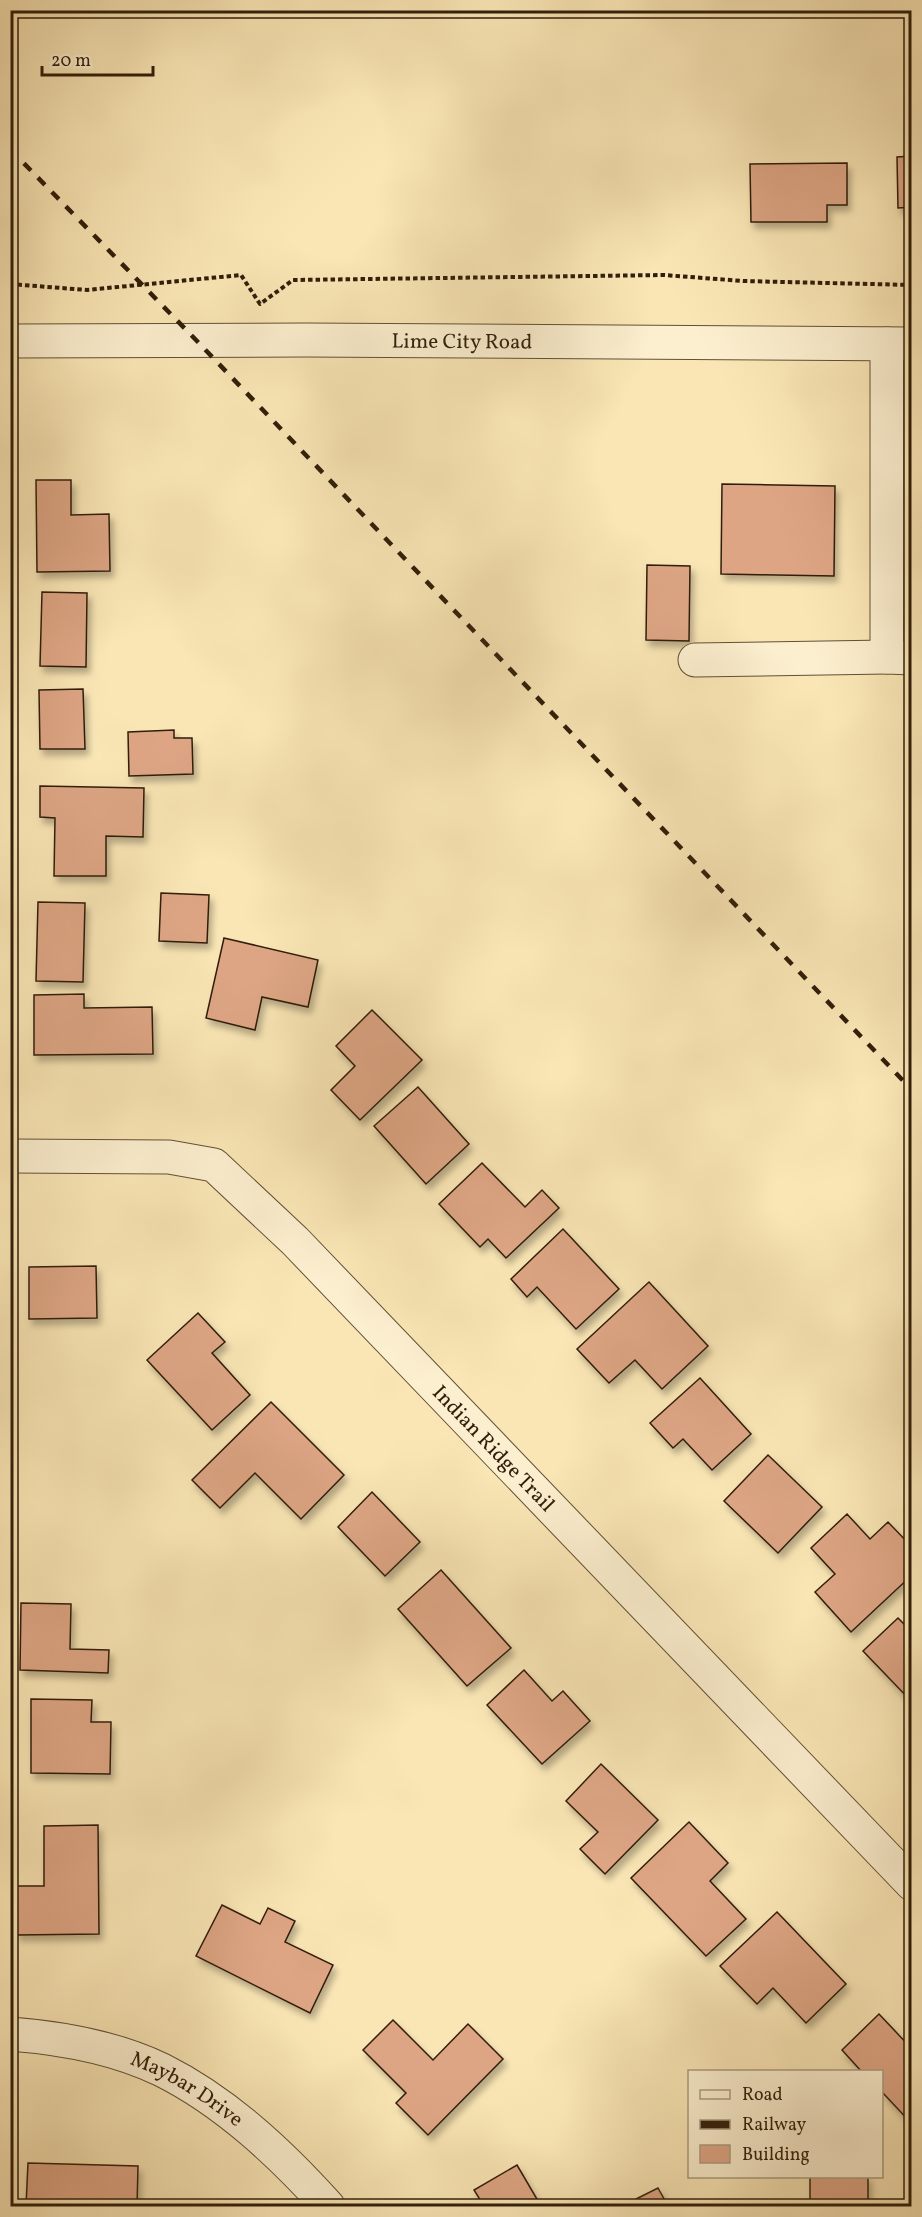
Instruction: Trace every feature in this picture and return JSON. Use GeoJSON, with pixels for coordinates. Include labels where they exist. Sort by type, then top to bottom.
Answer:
{"type":"FeatureCollection","features":[{"type":"Feature","properties":{"kind":"street","name":"Lime City Road"},"geometry":{"type":"LineString","coordinates":[[10,341],[306,340],[899,344]]}},
{"type":"Feature","properties":{"kind":"street"},"geometry":{"type":"LineString","coordinates":[[695,660],[899,658],[899,344]]}},
{"type":"Feature","properties":{"kind":"street","name":"Indian Ridge Trail"},"geometry":{"type":"LineString","coordinates":[[10,1156],[169,1157],[214,1164],[295,1240],[912,1884]]}},
{"type":"Feature","properties":{"kind":"street","name":"Maybar Drive"},"geometry":{"type":"LineString","coordinates":[[10,2034],[52,2037],[108,2050],[161,2070],[210,2099],[256,2134],[328,2206]]}},
{"type":"Feature","properties":{"kind":"path"},"geometry":{"type":"LineString","coordinates":[[10,284],[87,290],[241,275],[260,304],[293,280],[664,275],[743,281],[912,285]]}},
{"type":"Feature","properties":{"kind":"building"},"geometry":{"type":"Polygon","coordinates":[[[912,156],[912,207],[898,208],[897,157],[912,156]]]}},
{"type":"Feature","properties":{"kind":"building"},"geometry":{"type":"Polygon","coordinates":[[[847,163],[847,205],[827,205],[827,222],[751,222],[750,164],[847,163]]]}},
{"type":"Feature","properties":{"kind":"building"},"geometry":{"type":"Polygon","coordinates":[[[36,480],[71,480],[71,515],[109,514],[110,571],[37,572],[36,480]]]}},
{"type":"Feature","properties":{"kind":"building"},"geometry":{"type":"Polygon","coordinates":[[[722,484],[835,486],[834,576],[721,574],[722,484]]]}},
{"type":"Feature","properties":{"kind":"building"},"geometry":{"type":"Polygon","coordinates":[[[647,565],[690,566],[689,641],[646,640],[647,565]]]}},
{"type":"Feature","properties":{"kind":"building"},"geometry":{"type":"Polygon","coordinates":[[[42,592],[87,593],[86,667],[40,666],[42,592]]]}},
{"type":"Feature","properties":{"kind":"building"},"geometry":{"type":"Polygon","coordinates":[[[83,689],[85,749],[40,749],[39,690],[83,689]]]}},
{"type":"Feature","properties":{"kind":"building"},"geometry":{"type":"Polygon","coordinates":[[[174,730],[174,738],[192,738],[193,774],[129,776],[128,732],[174,730]]]}},
{"type":"Feature","properties":{"kind":"building"},"geometry":{"type":"Polygon","coordinates":[[[40,786],[144,788],[143,837],[106,836],[106,876],[54,876],[55,818],[40,817],[40,786]]]}},
{"type":"Feature","properties":{"kind":"building"},"geometry":{"type":"Polygon","coordinates":[[[161,893],[209,895],[207,943],[159,941],[161,893]]]}},
{"type":"Feature","properties":{"kind":"building"},"geometry":{"type":"Polygon","coordinates":[[[38,902],[85,903],[83,982],[36,981],[38,902]]]}},
{"type":"Feature","properties":{"kind":"building"},"geometry":{"type":"Polygon","coordinates":[[[224,938],[318,960],[308,1007],[262,997],[255,1030],[206,1018],[224,938]]]}},
{"type":"Feature","properties":{"kind":"building"},"geometry":{"type":"Polygon","coordinates":[[[84,994],[84,1008],[152,1007],[153,1054],[34,1055],[34,995],[84,994]]]}},
{"type":"Feature","properties":{"kind":"building"},"geometry":{"type":"Polygon","coordinates":[[[372,1010],[422,1060],[360,1120],[331,1090],[355,1066],[336,1046],[372,1010]]]}},
{"type":"Feature","properties":{"kind":"building"},"geometry":{"type":"Polygon","coordinates":[[[418,1087],[469,1144],[426,1184],[374,1126],[418,1087]]]}},
{"type":"Feature","properties":{"kind":"building"},"geometry":{"type":"Polygon","coordinates":[[[482,1163],[525,1207],[542,1190],[559,1208],[506,1258],[488,1239],[480,1247],[439,1204],[482,1163]]]}},
{"type":"Feature","properties":{"kind":"building"},"geometry":{"type":"Polygon","coordinates":[[[563,1229],[619,1289],[576,1329],[537,1287],[527,1297],[511,1279],[563,1229]]]}},
{"type":"Feature","properties":{"kind":"building"},"geometry":{"type":"Polygon","coordinates":[[[96,1266],[97,1318],[29,1319],[29,1267],[96,1266]]]}},
{"type":"Feature","properties":{"kind":"building"},"geometry":{"type":"Polygon","coordinates":[[[649,1282],[708,1346],[662,1389],[635,1360],[609,1383],[577,1349],[649,1282]]]}},
{"type":"Feature","properties":{"kind":"building"},"geometry":{"type":"Polygon","coordinates":[[[198,1313],[225,1342],[212,1353],[250,1395],[212,1430],[147,1360],[198,1313]]]}},
{"type":"Feature","properties":{"kind":"building"},"geometry":{"type":"Polygon","coordinates":[[[700,1378],[751,1434],[712,1470],[683,1439],[673,1448],[650,1423],[700,1378]]]}},
{"type":"Feature","properties":{"kind":"building"},"geometry":{"type":"Polygon","coordinates":[[[271,1402],[344,1475],[301,1519],[255,1473],[220,1508],[192,1480],[271,1402]]]}},
{"type":"Feature","properties":{"kind":"building"},"geometry":{"type":"Polygon","coordinates":[[[768,1455],[822,1507],[778,1553],[724,1501],[768,1455]]]}},
{"type":"Feature","properties":{"kind":"building"},"geometry":{"type":"Polygon","coordinates":[[[372,1492],[420,1542],[385,1576],[338,1527],[372,1492]]]}},
{"type":"Feature","properties":{"kind":"building"},"geometry":{"type":"Polygon","coordinates":[[[847,1514],[870,1539],[888,1522],[912,1547],[912,1575],[851,1632],[815,1592],[835,1574],[811,1548],[847,1514]]]}},
{"type":"Feature","properties":{"kind":"building"},"geometry":{"type":"Polygon","coordinates":[[[441,1570],[511,1648],[467,1686],[398,1609],[441,1570]]]}},
{"type":"Feature","properties":{"kind":"building"},"geometry":{"type":"Polygon","coordinates":[[[21,1603],[71,1604],[70,1649],[109,1650],[108,1673],[20,1670],[21,1603]]]}},
{"type":"Feature","properties":{"kind":"building"},"geometry":{"type":"Polygon","coordinates":[[[898,1618],[912,1632],[911,1701],[863,1651],[898,1618]]]}},
{"type":"Feature","properties":{"kind":"building"},"geometry":{"type":"Polygon","coordinates":[[[524,1670],[552,1701],[563,1691],[590,1721],[542,1764],[487,1705],[524,1670]]]}},
{"type":"Feature","properties":{"kind":"building"},"geometry":{"type":"Polygon","coordinates":[[[31,1699],[92,1700],[91,1722],[111,1722],[110,1774],[31,1773],[31,1699]]]}},
{"type":"Feature","properties":{"kind":"building"},"geometry":{"type":"Polygon","coordinates":[[[601,1764],[658,1820],[605,1874],[580,1849],[598,1832],[566,1801],[601,1764]]]}},
{"type":"Feature","properties":{"kind":"building"},"geometry":{"type":"Polygon","coordinates":[[[689,1822],[728,1863],[710,1881],[746,1919],[706,1956],[631,1878],[689,1822]]]}},
{"type":"Feature","properties":{"kind":"building"},"geometry":{"type":"Polygon","coordinates":[[[98,1825],[99,1934],[16,1935],[16,1886],[44,1886],[44,1826],[98,1825]]]}},
{"type":"Feature","properties":{"kind":"building"},"geometry":{"type":"Polygon","coordinates":[[[222,1905],[260,1924],[268,1908],[295,1921],[285,1942],[333,1965],[310,2013],[196,1956],[222,1905]]]}},
{"type":"Feature","properties":{"kind":"building"},"geometry":{"type":"Polygon","coordinates":[[[777,1912],[846,1984],[806,2023],[773,1988],[757,2004],[720,1966],[777,1912]]]}},
{"type":"Feature","properties":{"kind":"building"},"geometry":{"type":"Polygon","coordinates":[[[879,2014],[912,2049],[911,2123],[883,2093],[883,2070],[860,2070],[842,2050],[879,2014]]]}},
{"type":"Feature","properties":{"kind":"building"},"geometry":{"type":"Polygon","coordinates":[[[393,2020],[433,2060],[468,2024],[503,2059],[428,2135],[396,2103],[406,2093],[363,2050],[393,2020]]]}},
{"type":"Feature","properties":{"kind":"building"},"geometry":{"type":"Polygon","coordinates":[[[28,2163],[138,2166],[137,2206],[26,2206],[28,2163]]]}},
{"type":"Feature","properties":{"kind":"building"},"geometry":{"type":"Polygon","coordinates":[[[517,2165],[541,2206],[484,2206],[474,2190],[517,2165]]]}},
{"type":"Feature","properties":{"kind":"building"},"geometry":{"type":"Polygon","coordinates":[[[810,2178],[868,2178],[868,2206],[810,2206],[810,2178]]]}},
{"type":"Feature","properties":{"kind":"building"},"geometry":{"type":"Polygon","coordinates":[[[658,2188],[668,2206],[622,2206],[658,2188]]]}},
{"type":"Feature","properties":{"kind":"railway"},"geometry":{"type":"LineString","coordinates":[[10,149],[196,340],[912,1090]]}}]}
